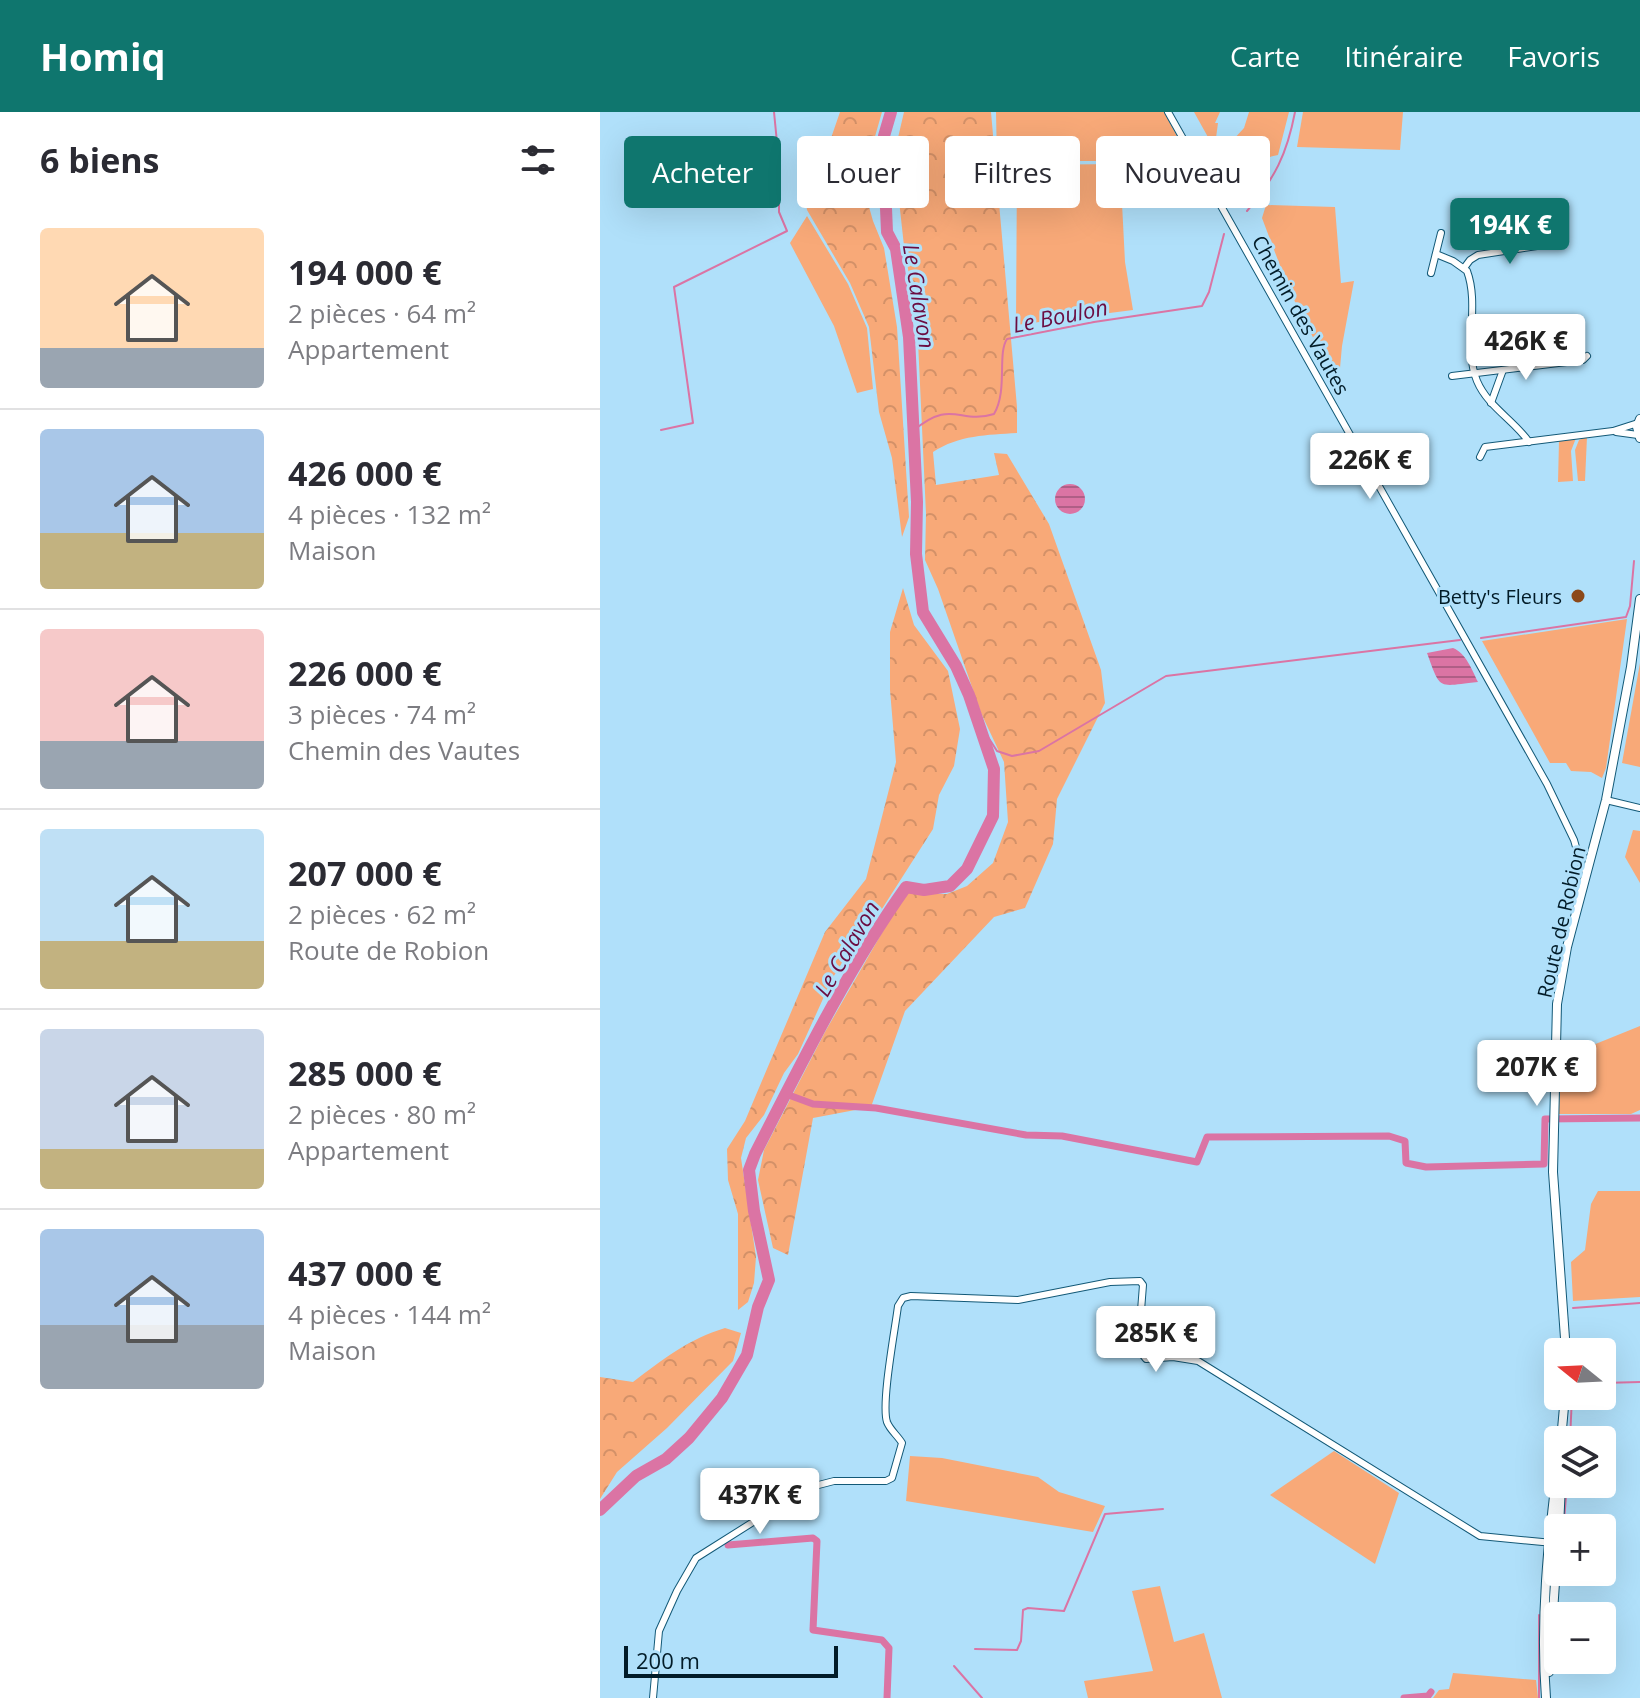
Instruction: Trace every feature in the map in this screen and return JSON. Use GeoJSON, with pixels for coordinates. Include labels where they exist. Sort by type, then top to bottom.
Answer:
{"type":"FeatureCollection","features":[{"type":"Feature","properties":{"kind":"main road"},"geometry":{"type":"LineString","coordinates":[[1639,421],[1639,437]]}},
{"type":"Feature","properties":{"kind":"main road","name":"Route de Robion"},"geometry":{"type":"LineString","coordinates":[[1565,1338],[1553,1172],[1554,1043],[1562,975],[1606,800],[1631,667],[1640,599]]}},
{"type":"Feature","properties":{"kind":"main road"},"geometry":{"type":"LineString","coordinates":[[1546,1698],[1543,1644],[1549,1586]]}},
{"type":"Feature","properties":{"kind":"main road"},"geometry":{"type":"LineString","coordinates":[[1546,1698],[1555,1586]]}},
{"type":"Feature","properties":{"kind":"street","name":"Chemin des Vautes"},"geometry":{"type":"LineString","coordinates":[[1168,112],[1547,784],[1574,840],[1582,868],[1587,871]]}},
{"type":"Feature","properties":{"kind":"street"},"geometry":{"type":"LineString","coordinates":[[1431,273],[1441,233]]}},
{"type":"Feature","properties":{"kind":"street"},"geometry":{"type":"LineString","coordinates":[[1464,268],[1478,255],[1544,245]]}},
{"type":"Feature","properties":{"kind":"street"},"geometry":{"type":"LineString","coordinates":[[1436,254],[1464,268],[1469,278],[1475,375],[1491,403],[1529,442]]}},
{"type":"Feature","properties":{"kind":"street"},"geometry":{"type":"LineString","coordinates":[[1452,376],[1583,360],[1587,356]]}},
{"type":"Feature","properties":{"kind":"street"},"geometry":{"type":"LineString","coordinates":[[1491,403],[1503,370]]}},
{"type":"Feature","properties":{"kind":"street"},"geometry":{"type":"LineString","coordinates":[[1480,457],[1485,447],[1613,431],[1639,421]]}},
{"type":"Feature","properties":{"kind":"street"},"geometry":{"type":"LineString","coordinates":[[1613,431],[1639,437]]}},
{"type":"Feature","properties":{"kind":"street"},"geometry":{"type":"LineString","coordinates":[[1606,800],[1640,808]]}},
{"type":"Feature","properties":{"kind":"street"},"geometry":{"type":"LineString","coordinates":[[653,1698],[659,1631],[696,1558],[807,1488],[822,1482],[886,1481],[892,1478],[902,1443],[888,1426],[886,1417],[888,1377],[898,1306],[903,1298],[911,1296],[1018,1300],[1110,1282],[1140,1281],[1143,1285],[1138,1349],[1146,1359],[1173,1357],[1198,1361],[1480,1536],[1544,1541]]}},
{"type":"Feature","properties":{"kind":"green space"},"geometry":{"type":"Polygon","coordinates":[[[840,112],[882,112],[875,136],[832,136],[840,112]]]}},
{"type":"Feature","properties":{"kind":"green space"},"geometry":{"type":"Polygon","coordinates":[[[904,112],[991,112],[993,136],[945,136],[945,208],[999,208],[1017,433],[963,439],[933,452],[936,485],[999,475],[994,453],[1007,454],[1049,524],[1101,670],[1105,703],[1057,799],[1053,844],[1025,908],[994,917],[905,1011],[871,1107],[813,1118],[788,1255],[773,1248],[758,1180],[764,1150],[825,1032],[906,891],[947,894],[967,886],[993,863],[1008,822],[1004,762],[981,713],[925,560],[926,514],[917,320],[900,208],[929,208],[929,136],[898,136],[904,112]]]}},
{"type":"Feature","properties":{"kind":"green space"},"geometry":{"type":"Polygon","coordinates":[[[996,112],[1164,112],[1177,136],[1096,136],[1096,161],[1080,161],[1080,136],[996,136],[996,112]]]}},
{"type":"Feature","properties":{"kind":"green space"},"geometry":{"type":"Polygon","coordinates":[[[1194,112],[1220,112],[1215,123],[1218,123],[1216,136],[1207,136],[1194,112]]]}},
{"type":"Feature","properties":{"kind":"green space"},"geometry":{"type":"Polygon","coordinates":[[[1249,112],[1289,112],[1278,155],[1270,157],[1270,136],[1237,136],[1244,128],[1249,112]]]}},
{"type":"Feature","properties":{"kind":"green space"},"geometry":{"type":"Polygon","coordinates":[[[1303,112],[1403,112],[1400,150],[1297,147],[1303,112]]]}},
{"type":"Feature","properties":{"kind":"green space"},"geometry":{"type":"Polygon","coordinates":[[[1080,164],[1096,164],[1096,208],[1122,208],[1125,262],[1133,310],[1016,325],[1017,208],[1080,208],[1080,164]]]}},
{"type":"Feature","properties":{"kind":"green space"},"geometry":{"type":"Polygon","coordinates":[[[1270,205],[1335,207],[1341,283],[1354,281],[1340,368],[1329,369],[1290,292],[1262,218],[1265,208],[1270,208],[1270,205]]]}},
{"type":"Feature","properties":{"kind":"green space"},"geometry":{"type":"Polygon","coordinates":[[[869,208],[884,248],[897,327],[909,517],[902,537],[892,458],[879,412],[869,327],[850,283],[807,210],[869,208]]]}},
{"type":"Feature","properties":{"kind":"green space"},"geometry":{"type":"Polygon","coordinates":[[[807,216],[848,284],[867,328],[873,389],[857,393],[834,326],[790,243],[807,216]]]}},
{"type":"Feature","properties":{"kind":"green space"},"geometry":{"type":"Polygon","coordinates":[[[1587,437],[1585,481],[1578,481],[1575,450],[1579,440],[1587,437]]]}},
{"type":"Feature","properties":{"kind":"green space"},"geometry":{"type":"Polygon","coordinates":[[[1576,438],[1571,451],[1573,481],[1558,482],[1559,441],[1576,438]]]}},
{"type":"Feature","properties":{"kind":"green space"},"geometry":{"type":"Polygon","coordinates":[[[903,588],[914,625],[948,671],[960,729],[954,766],[939,795],[933,829],[832,979],[798,1054],[784,1073],[764,1115],[746,1138],[741,1158],[756,1257],[754,1283],[748,1302],[738,1310],[738,1214],[728,1180],[727,1149],[745,1121],[825,932],[866,879],[896,762],[890,690],[890,632],[903,588]]]}},
{"type":"Feature","properties":{"kind":"green space"},"geometry":{"type":"Polygon","coordinates":[[[1627,619],[1602,778],[1591,772],[1571,771],[1566,763],[1550,763],[1482,641],[1627,619]]]}},
{"type":"Feature","properties":{"kind":"green space"},"geometry":{"type":"Polygon","coordinates":[[[1640,663],[1640,767],[1622,763],[1640,663]]]}},
{"type":"Feature","properties":{"kind":"green space"},"geometry":{"type":"Polygon","coordinates":[[[1633,830],[1640,831],[1640,883],[1625,857],[1633,830]]]}},
{"type":"Feature","properties":{"kind":"green space"},"geometry":{"type":"Polygon","coordinates":[[[1640,1026],[1640,1110],[1631,1114],[1559,1114],[1561,1044],[1593,1045],[1640,1026]]]}},
{"type":"Feature","properties":{"kind":"green space"},"geometry":{"type":"Polygon","coordinates":[[[1598,1191],[1640,1191],[1640,1297],[1573,1301],[1571,1262],[1585,1250],[1591,1204],[1598,1191]]]}},
{"type":"Feature","properties":{"kind":"green space"},"geometry":{"type":"Polygon","coordinates":[[[725,1328],[741,1333],[733,1361],[667,1428],[617,1472],[600,1499],[600,1377],[633,1382],[688,1344],[725,1328]]]}},
{"type":"Feature","properties":{"kind":"green space"},"geometry":{"type":"Polygon","coordinates":[[[1334,1451],[1399,1493],[1375,1564],[1270,1495],[1334,1451]]]}},
{"type":"Feature","properties":{"kind":"green space"},"geometry":{"type":"Polygon","coordinates":[[[910,1456],[942,1458],[1038,1477],[1059,1492],[1105,1506],[1093,1532],[906,1501],[910,1456]]]}},
{"type":"Feature","properties":{"kind":"green space"},"geometry":{"type":"Polygon","coordinates":[[[1160,1586],[1174,1642],[1204,1633],[1222,1698],[1088,1698],[1084,1681],[1153,1671],[1132,1591],[1160,1586]]]}},
{"type":"Feature","properties":{"kind":"green space"},"geometry":{"type":"Polygon","coordinates":[[[1453,1673],[1536,1680],[1538,1698],[1433,1698],[1439,1690],[1449,1689],[1453,1673]]]}},
{"type":"Feature","properties":{"kind":"shaded area"},"geometry":{"type":"Polygon","coordinates":[[[1070,484],[1080,489],[1085,499],[1080,509],[1070,514],[1060,509],[1055,499],[1060,489],[1070,484]]]}},
{"type":"Feature","properties":{"kind":"shaded area"},"geometry":{"type":"Polygon","coordinates":[[[1453,648],[1465,658],[1478,682],[1448,685],[1435,675],[1427,653],[1453,648]]]}},
{"type":"Feature","properties":{"kind":"waterway"},"geometry":{"type":"LineString","coordinates":[[661,430],[693,423],[674,287],[787,231],[779,212],[779,163],[774,112]]}},
{"type":"Feature","properties":{"kind":"waterway","name":"Le Calavon"},"geometry":{"type":"LineString","coordinates":[[600,1510],[636,1476],[666,1459],[689,1438],[722,1398],[747,1355],[758,1307],[769,1280],[754,1211],[749,1170],[755,1154],[844,984],[906,887],[924,890],[950,886],[967,869],[993,816],[994,769],[969,695],[956,666],[923,612],[916,554],[917,502],[909,337],[896,249],[887,232],[886,208],[879,179],[884,136],[891,112]]}},
{"type":"Feature","properties":{"kind":"waterway","name":"Le Boulon"},"geometry":{"type":"LineString","coordinates":[[1247,211],[1278,165],[1295,112]]}},
{"type":"Feature","properties":{"kind":"waterway","name":"Le Boulon"},"geometry":{"type":"LineString","coordinates":[[913,431],[937,416],[982,417],[994,414],[1001,394],[1007,339],[1202,306],[1209,292],[1224,234]]}},
{"type":"Feature","properties":{"kind":"waterway"},"geometry":{"type":"LineString","coordinates":[[1481,638],[1626,617],[1630,606],[1634,561]]}},
{"type":"Feature","properties":{"kind":"waterway"},"geometry":{"type":"LineString","coordinates":[[981,735],[988,737],[997,751],[1012,756],[1039,751],[1166,676],[1460,640]]}},
{"type":"Feature","properties":{"kind":"waterway"},"geometry":{"type":"LineString","coordinates":[[786,1094],[813,1104],[876,1108],[1026,1135],[1062,1136],[1197,1162],[1207,1137],[1389,1136],[1405,1141],[1406,1163],[1426,1167],[1544,1164],[1545,1119],[1640,1118]]}},
{"type":"Feature","properties":{"kind":"waterway"},"geometry":{"type":"LineString","coordinates":[[1573,1308],[1640,1303]]}},
{"type":"Feature","properties":{"kind":"waterway"},"geometry":{"type":"LineString","coordinates":[[1616,1383],[1640,1382]]}},
{"type":"Feature","properties":{"kind":"waterway"},"geometry":{"type":"LineString","coordinates":[[1571,1410],[1571,1426]]}},
{"type":"Feature","properties":{"kind":"waterway"},"geometry":{"type":"LineString","coordinates":[[1565,1514],[1566,1498]]}},
{"type":"Feature","properties":{"kind":"waterway"},"geometry":{"type":"LineString","coordinates":[[975,1649],[1017,1650],[1021,1641],[1023,1610],[1064,1611],[1105,1514],[1163,1509]]}},
{"type":"Feature","properties":{"kind":"waterway"},"geometry":{"type":"LineString","coordinates":[[728,1545],[813,1538],[817,1541],[813,1630],[882,1640],[889,1648],[887,1698]]}},
{"type":"Feature","properties":{"kind":"waterway"},"geometry":{"type":"LineString","coordinates":[[1539,1615],[1539,1698]]}},
{"type":"Feature","properties":{"kind":"waterway"},"geometry":{"type":"LineString","coordinates":[[954,1666],[982,1698]]}},
{"type":"Feature","properties":{"kind":"waterway"},"geometry":{"type":"LineString","coordinates":[[1404,1698],[1428,1696],[1431,1692]]}},
{"type":"Feature","properties":{"kind":"place","name":"Betty's Fleurs"},"geometry":{"type":"Point","coordinates":[1578,596]}}]}
